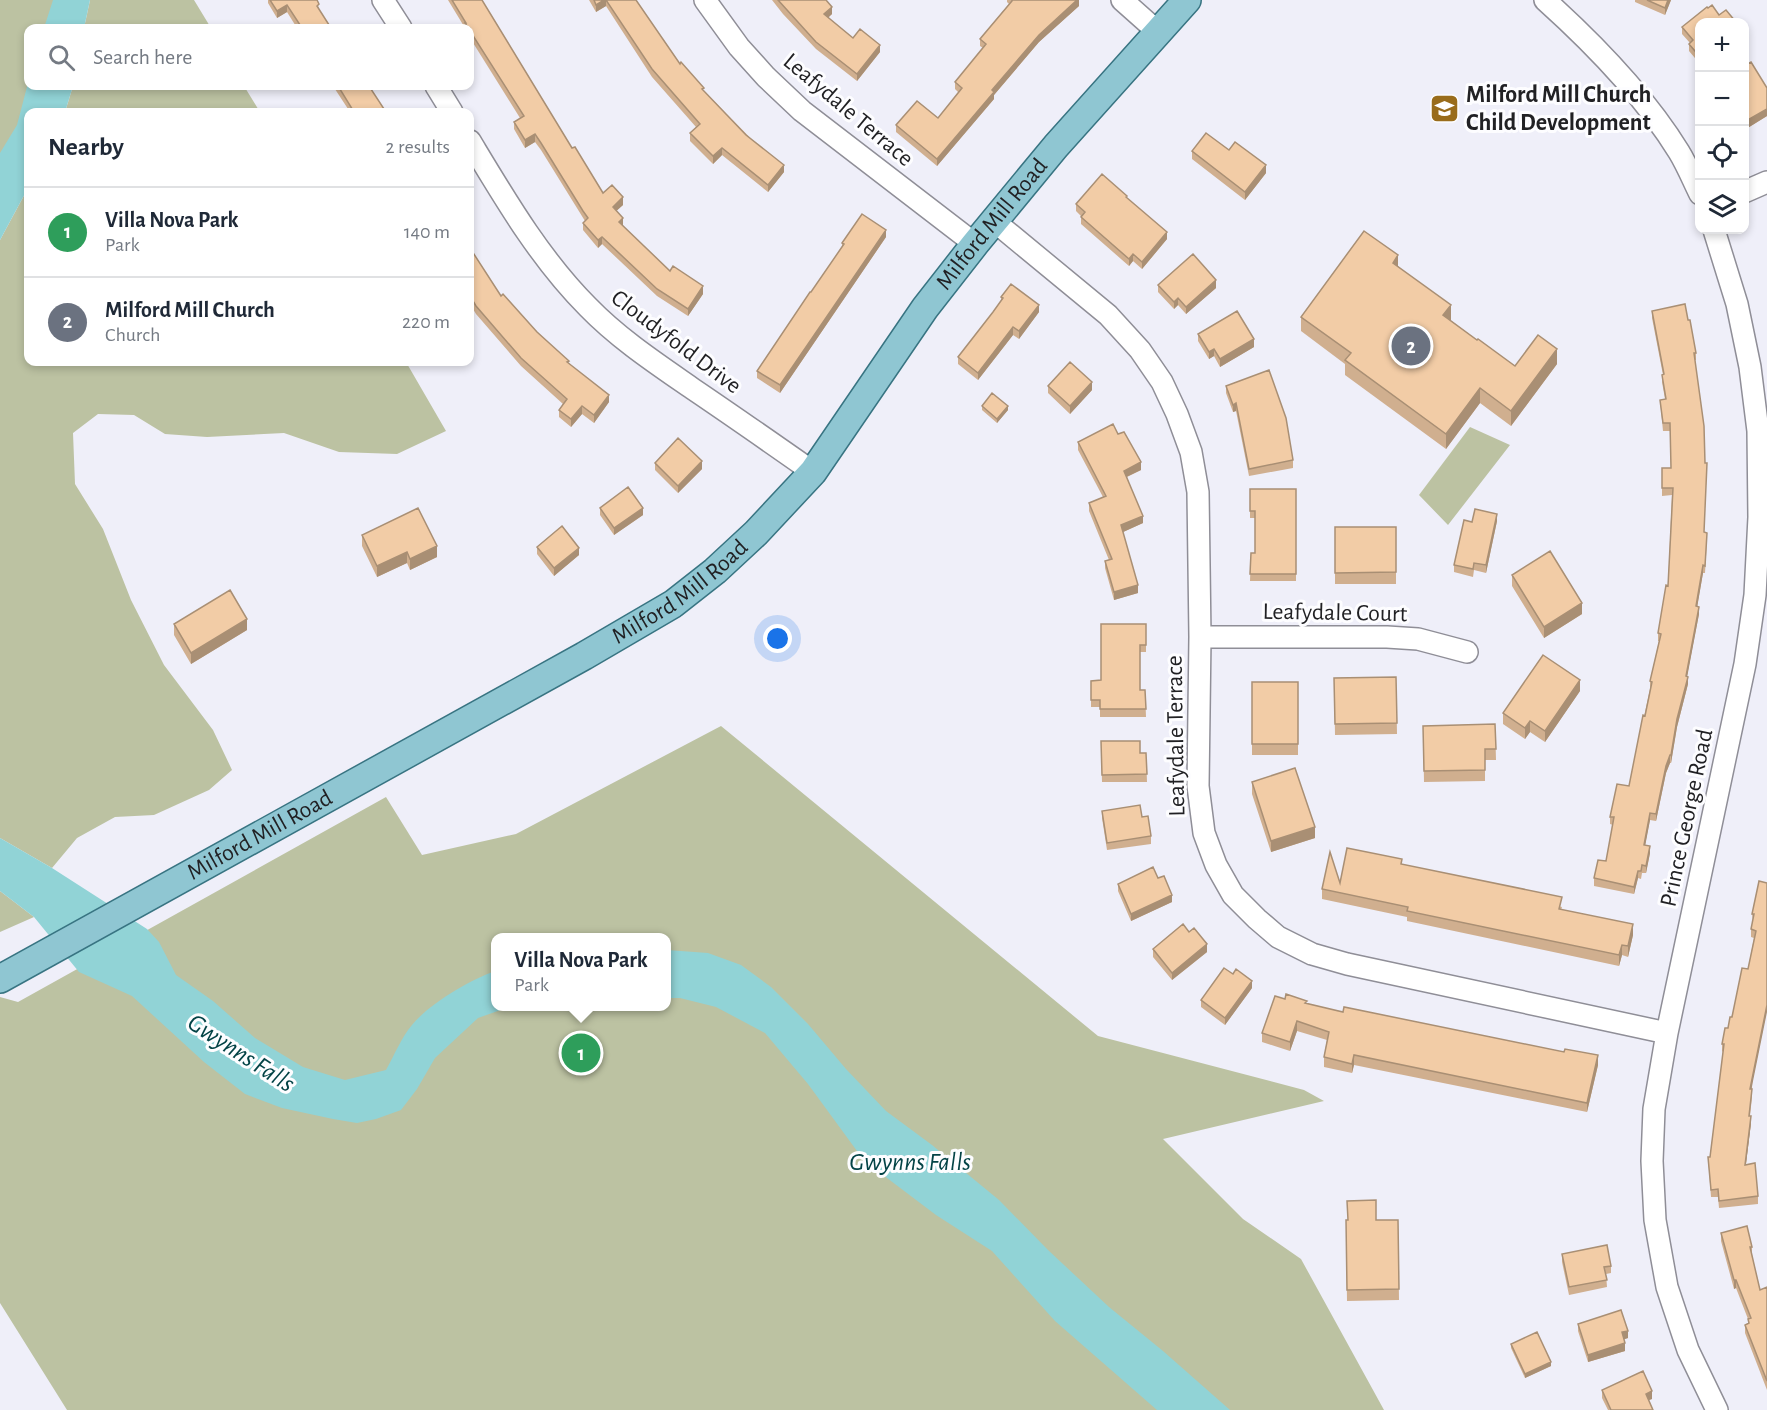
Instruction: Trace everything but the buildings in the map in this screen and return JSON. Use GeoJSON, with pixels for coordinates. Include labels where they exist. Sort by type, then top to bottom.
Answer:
{"type":"FeatureCollection","features":[{"type":"Feature","properties":{"kind":"main road","name":"Milford Mill Road"},"geometry":{"type":"LineString","coordinates":[[0,979],[584,656],[673,604],[715,571],[756,533],[813,472],[925,308],[975,244],[1056,146],[1187,0]]}},
{"type":"Feature","properties":{"kind":"street"},"geometry":{"type":"LineString","coordinates":[[383,0],[398,24]]}},
{"type":"Feature","properties":{"kind":"street","name":"Leafydale Terrace"},"geometry":{"type":"LineString","coordinates":[[705,0],[739,47],[766,77],[802,111],[975,244]]}},
{"type":"Feature","properties":{"kind":"street"},"geometry":{"type":"LineString","coordinates":[[1122,0],[1158,32]]}},
{"type":"Feature","properties":{"kind":"street"},"geometry":{"type":"LineString","coordinates":[[1549,2],[1606,58],[1647,106],[1679,153],[1695,184]]}},
{"type":"Feature","properties":{"kind":"street"},"geometry":{"type":"LineString","coordinates":[[438,90],[450,108]]}},
{"type":"Feature","properties":{"kind":"street","name":"Cloudyfold Drive"},"geometry":{"type":"LineString","coordinates":[[474,148],[539,250],[589,308],[620,336],[669,372],[813,472]]}},
{"type":"Feature","properties":{"kind":"street"},"geometry":{"type":"LineString","coordinates":[[1749,190],[1767,182]]}},
{"type":"Feature","properties":{"kind":"street","name":"Leafydale Terrace"},"geometry":{"type":"LineString","coordinates":[[994,221],[1108,315],[1140,350],[1162,382],[1191,452],[1198,492],[1200,637],[1198,786],[1204,833],[1216,865],[1233,895],[1278,937],[1303,950],[1347,964],[1667,1033]]}},
{"type":"Feature","properties":{"kind":"street","name":"Prince George Road"},"geometry":{"type":"LineString","coordinates":[[1715,234],[1737,304],[1763,431],[1755,595],[1745,664],[1667,1033],[1654,1109],[1652,1161],[1656,1220],[1667,1287],[1688,1350],[1717,1410]]}},
{"type":"Feature","properties":{"kind":"street","name":"Leafydale Court"},"geometry":{"type":"LineString","coordinates":[[1200,637],[1387,637],[1418,639],[1467,652]]}},
{"type":"Feature","properties":{"kind":"green space"},"geometry":{"type":"Polygon","coordinates":[[[0,0],[73,0],[66,24],[24,24],[24,90],[28,90],[28,108],[24,108],[24,123],[0,188],[0,0]]]}},
{"type":"Feature","properties":{"kind":"green space"},"geometry":{"type":"Polygon","coordinates":[[[90,0],[194,0],[209,24],[85,24],[90,0]]]}},
{"type":"Feature","properties":{"kind":"green space"},"geometry":{"type":"Polygon","coordinates":[[[72,90],[246,90],[258,108],[66,108],[72,90]]]}},
{"type":"Feature","properties":{"kind":"green space"},"geometry":{"type":"Polygon","coordinates":[[[24,195],[24,366],[408,366],[446,431],[397,454],[339,452],[284,433],[207,437],[165,434],[134,415],[98,414],[73,433],[75,484],[103,529],[131,600],[164,665],[213,730],[232,770],[209,790],[154,815],[115,817],[77,838],[52,868],[0,838],[0,240],[24,195]]]}},
{"type":"Feature","properties":{"kind":"green space"},"geometry":{"type":"Polygon","coordinates":[[[1470,427],[1510,445],[1448,525],[1419,495],[1470,427]]]}},
{"type":"Feature","properties":{"kind":"green space"},"geometry":{"type":"Polygon","coordinates":[[[721,726],[1098,1036],[1304,1090],[1324,1101],[1163,1139],[1243,1219],[1301,1259],[1384,1410],[67,1410],[0,1303],[0,997],[18,1002],[386,797],[422,855],[516,834],[721,726]]]}},
{"type":"Feature","properties":{"kind":"green space"},"geometry":{"type":"Polygon","coordinates":[[[0,891],[34,917],[0,932],[0,891]]]}},
{"type":"Feature","properties":{"kind":"water"},"geometry":{"type":"Polygon","coordinates":[[[53,0],[90,0],[85,24],[45,24],[53,0]]]}},
{"type":"Feature","properties":{"kind":"water"},"geometry":{"type":"Polygon","coordinates":[[[26,90],[72,90],[66,108],[24,108],[24,195],[0,240],[0,153],[17,125],[26,90]]]}},
{"type":"Feature","properties":{"kind":"water","name":"Gwynns Falls"},"geometry":{"type":"Polygon","coordinates":[[[0,838],[52,868],[147,929],[159,942],[176,975],[213,1001],[255,1038],[303,1067],[345,1080],[386,1070],[404,1036],[419,1017],[451,994],[491,973],[491,1011],[498,1011],[478,1018],[435,1058],[417,1089],[401,1110],[357,1123],[282,1108],[245,1094],[204,1062],[132,996],[79,972],[34,917],[0,891],[0,838]]]}},
{"type":"Feature","properties":{"kind":"water","name":"Gwynns Falls"},"geometry":{"type":"Polygon","coordinates":[[[671,950],[708,953],[741,965],[771,987],[808,1024],[886,1111],[999,1200],[1109,1307],[1230,1410],[1157,1410],[1055,1321],[992,1251],[936,1215],[887,1178],[857,1151],[808,1084],[765,1033],[716,1007],[671,998],[671,950]]]}},
{"type":"Feature","properties":{"kind":"place","name":"Milford Mill Church Child Development"},"geometry":{"type":"Point","coordinates":[1445,109]}},
{"type":"Feature","properties":{"kind":"place","name":"Milford Mill Church"},"geometry":{"type":"Point","coordinates":[1411,346]}},
{"type":"Feature","properties":{"kind":"place","name":"Villa Nova Park"},"geometry":{"type":"Point","coordinates":[581,1053]}}]}
